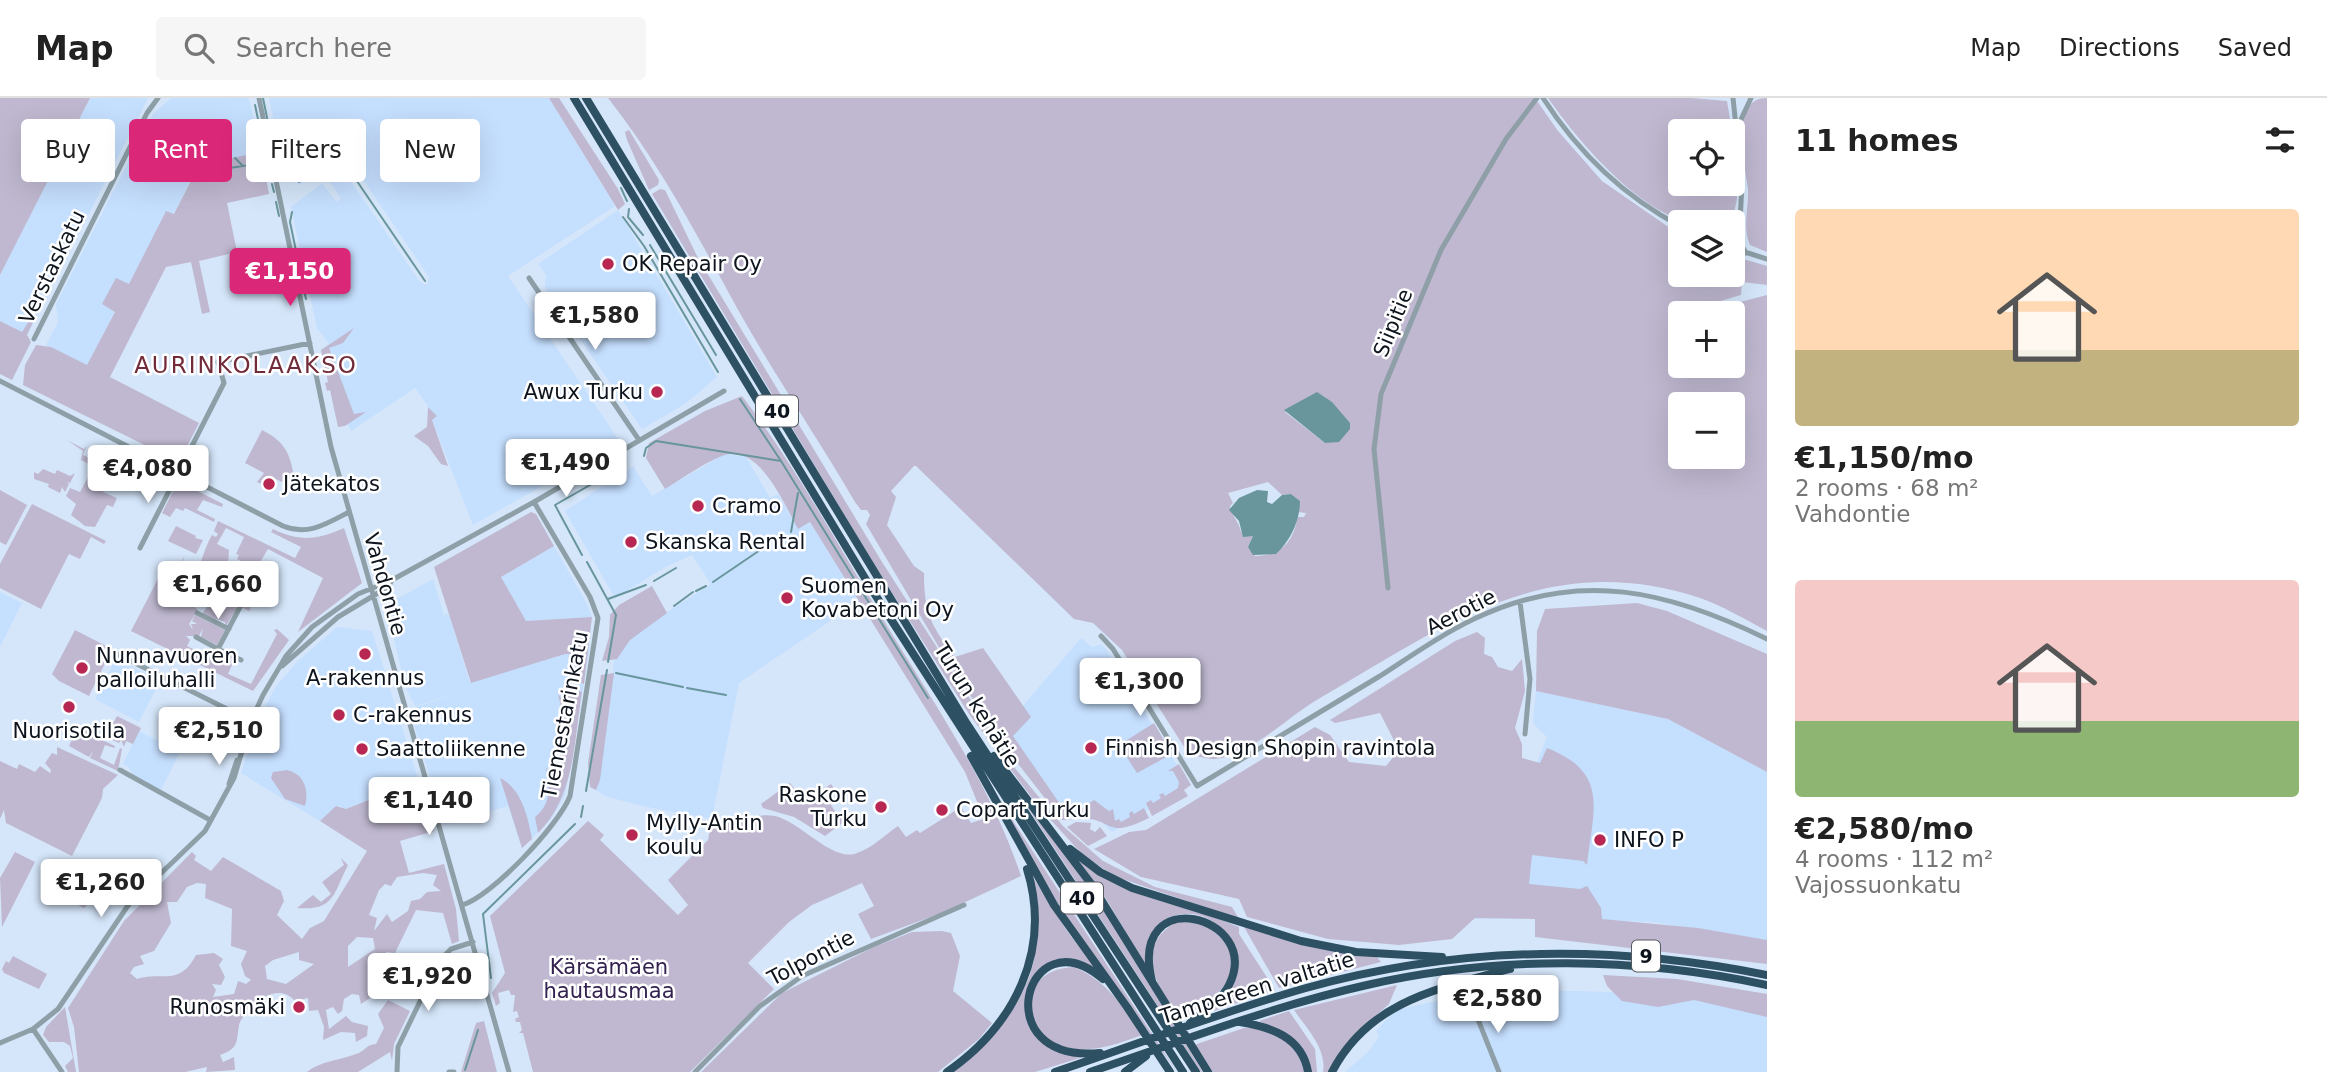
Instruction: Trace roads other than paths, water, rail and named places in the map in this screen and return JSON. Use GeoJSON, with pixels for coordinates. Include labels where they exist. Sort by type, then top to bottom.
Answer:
{"type":"FeatureCollection","features":[{"type":"Feature","properties":{"kind":"highway","name":"Turun kehätie"},"geometry":{"type":"LineString","coordinates":[[574,98],[958,728],[1183,1072]]}},
{"type":"Feature","properties":{"kind":"highway","name":"Turun kehätie"},"geometry":{"type":"LineString","coordinates":[[586,98],[967,724],[1196,1072]]}},
{"type":"Feature","properties":{"kind":"highway"},"geometry":{"type":"LineString","coordinates":[[967,724],[1059,840],[1110,911],[1154,988],[1208,1072]]}},
{"type":"Feature","properties":{"kind":"highway"},"geometry":{"type":"LineString","coordinates":[[958,728],[1022,852],[1061,917],[1170,1072]]}},
{"type":"Feature","properties":{"kind":"highway"},"geometry":{"type":"LineString","coordinates":[[1059,840],[1095,868],[1132,888],[1301,941],[1356,951],[1456,959]]}},
{"type":"Feature","properties":{"kind":"highway"},"geometry":{"type":"LineString","coordinates":[[947,1072],[975,1050],[1001,1022],[1027,971],[1036,918],[1030,879],[1022,852]]}},
{"type":"Feature","properties":{"kind":"highway"},"geometry":{"type":"LineString","coordinates":[[1154,988],[1148,954],[1161,927],[1175,919],[1192,917],[1205,920],[1220,931],[1231,954],[1230,981],[1218,999],[1185,1027]]}},
{"type":"Feature","properties":{"kind":"highway","name":"Tampereen valtatie"},"geometry":{"type":"LineString","coordinates":[[1055,1072],[1306,988],[1366,974],[1456,959],[1549,953],[1611,953],[1659,957],[1767,975]]}},
{"type":"Feature","properties":{"kind":"highway"},"geometry":{"type":"LineString","coordinates":[[1114,989],[1090,969],[1062,963],[1051,966],[1036,977],[1029,991],[1027,1004],[1040,1035],[1056,1047],[1079,1054],[1117,1051]]}},
{"type":"Feature","properties":{"kind":"highway"},"geometry":{"type":"LineString","coordinates":[[1332,1072],[1355,1038],[1396,1005],[1437,988],[1528,964]]}},
{"type":"Feature","properties":{"kind":"highway","name":"Tampereen valtatie"},"geometry":{"type":"LineString","coordinates":[[1090,1072],[1237,1022],[1369,984],[1435,972],[1528,964],[1656,968],[1767,985]]}},
{"type":"Feature","properties":{"kind":"highway"},"geometry":{"type":"LineString","coordinates":[[1237,1022],[1266,1027],[1285,1036],[1301,1053],[1308,1072]]}},
{"type":"Feature","properties":{"kind":"highway"},"geometry":{"type":"LineString","coordinates":[[1125,1072],[1151,1052]]}},
{"type":"Feature","properties":{"kind":"street","name":"Verstaskatu"},"geometry":{"type":"LineString","coordinates":[[34,339],[147,113],[158,98]]}},
{"type":"Feature","properties":{"kind":"street","name":"Vahdontie"},"geometry":{"type":"LineString","coordinates":[[259,98],[310,343],[349,512],[509,1072]]}},
{"type":"Feature","properties":{"kind":"street","name":"Siipitie"},"geometry":{"type":"LineString","coordinates":[[1388,587],[1374,449],[1381,394],[1441,250],[1506,139],[1537,98]]}},
{"type":"Feature","properties":{"kind":"street"},"geometry":{"type":"LineString","coordinates":[[1543,98],[1564,129],[1609,178],[1668,219]]}},
{"type":"Feature","properties":{"kind":"street"},"geometry":{"type":"LineString","coordinates":[[1733,98],[1735,119]]}},
{"type":"Feature","properties":{"kind":"street"},"geometry":{"type":"LineString","coordinates":[[1743,119],[1751,98]]}},
{"type":"Feature","properties":{"kind":"street"},"geometry":{"type":"LineString","coordinates":[[1746,253],[1767,259]]}},
{"type":"Feature","properties":{"kind":"street"},"geometry":{"type":"LineString","coordinates":[[529,278],[639,440]]}},
{"type":"Feature","properties":{"kind":"street"},"geometry":{"type":"LineString","coordinates":[[140,548],[224,383],[218,362],[310,343]]}},
{"type":"Feature","properties":{"kind":"street"},"geometry":{"type":"LineString","coordinates":[[0,381],[294,530],[312,530],[349,512]]}},
{"type":"Feature","properties":{"kind":"street"},"geometry":{"type":"LineString","coordinates":[[0,1043],[33,1029],[68,997],[129,904],[197,837],[210,820],[228,787],[251,721],[286,656],[312,627],[369,588],[392,580],[534,502],[724,391]]}},
{"type":"Feature","properties":{"kind":"street","name":"Tiemestarinkatu"},"geometry":{"type":"LineString","coordinates":[[462,905],[477,901],[555,824],[565,810],[573,783],[598,618],[590,597],[534,502]]}},
{"type":"Feature","properties":{"kind":"street"},"geometry":{"type":"LineString","coordinates":[[281,666],[338,617],[388,587],[392,580]]}},
{"type":"Feature","properties":{"kind":"street","name":"Aerotie"},"geometry":{"type":"LineString","coordinates":[[1101,636],[1113,649],[1197,786],[1455,629],[1520,602],[1576,591],[1629,592],[1697,606],[1767,639]]}},
{"type":"Feature","properties":{"kind":"street"},"geometry":{"type":"LineString","coordinates":[[1520,602],[1530,679],[1525,734]]}},
{"type":"Feature","properties":{"kind":"street"},"geometry":{"type":"LineString","coordinates":[[219,649],[240,607]]}},
{"type":"Feature","properties":{"kind":"street"},"geometry":{"type":"LineString","coordinates":[[197,613],[229,629]]}},
{"type":"Feature","properties":{"kind":"street"},"geometry":{"type":"LineString","coordinates":[[196,637],[241,660]]}},
{"type":"Feature","properties":{"kind":"street"},"geometry":{"type":"LineString","coordinates":[[113,652],[251,721]]}},
{"type":"Feature","properties":{"kind":"street"},"geometry":{"type":"LineString","coordinates":[[120,770],[210,820]]}},
{"type":"Feature","properties":{"kind":"street","name":"Tolpontie"},"geometry":{"type":"LineString","coordinates":[[695,1072],[779,989],[835,961],[964,905]]}},
{"type":"Feature","properties":{"kind":"street"},"geometry":{"type":"LineString","coordinates":[[397,1072],[397,1052],[406,1028],[440,960],[451,949],[473,942]]}},
{"type":"Feature","properties":{"kind":"street"},"geometry":{"type":"LineString","coordinates":[[1474,1007],[1499,1072]]}},
{"type":"Feature","properties":{"kind":"street"},"geometry":{"type":"LineString","coordinates":[[33,1029],[62,1072]]}},
{"type":"Feature","properties":{"kind":"street"},"geometry":{"type":"LineString","coordinates":[[449,1072],[454,1072]]}},
{"type":"Feature","properties":{"kind":"waterway"},"geometry":{"type":"LineString","coordinates":[[263,98],[267,119]]}},
{"type":"Feature","properties":{"kind":"waterway"},"geometry":{"type":"LineString","coordinates":[[255,105],[258,119]]}},
{"type":"Feature","properties":{"kind":"waterway"},"geometry":{"type":"LineString","coordinates":[[235,158],[242,165]]}},
{"type":"Feature","properties":{"kind":"waterway"},"geometry":{"type":"LineString","coordinates":[[232,168],[246,166]]}},
{"type":"Feature","properties":{"kind":"waterway"},"geometry":{"type":"LineString","coordinates":[[358,182],[425,281]]}},
{"type":"Feature","properties":{"kind":"waterway"},"geometry":{"type":"LineString","coordinates":[[272,184],[274,192]]}},
{"type":"Feature","properties":{"kind":"waterway"},"geometry":{"type":"LineString","coordinates":[[621,188],[627,201]]}},
{"type":"Feature","properties":{"kind":"waterway"},"geometry":{"type":"LineString","coordinates":[[276,202],[279,216]]}},
{"type":"Feature","properties":{"kind":"waterway"},"geometry":{"type":"LineString","coordinates":[[629,209],[628,217],[643,235]]}},
{"type":"Feature","properties":{"kind":"waterway"},"geometry":{"type":"LineString","coordinates":[[292,212],[290,222],[306,299]]}},
{"type":"Feature","properties":{"kind":"waterway"},"geometry":{"type":"LineString","coordinates":[[623,217],[644,246],[718,372]]}},
{"type":"Feature","properties":{"kind":"waterway"},"geometry":{"type":"LineString","coordinates":[[650,245],[716,355]]}},
{"type":"Feature","properties":{"kind":"waterway"},"geometry":{"type":"LineString","coordinates":[[644,456],[646,448],[656,441],[781,461],[740,399]]}},
{"type":"Feature","properties":{"kind":"waterway"},"geometry":{"type":"LineString","coordinates":[[781,461],[928,698]]}},
{"type":"Feature","properties":{"kind":"waterway"},"geometry":{"type":"LineString","coordinates":[[582,555],[555,505],[625,465]]}},
{"type":"Feature","properties":{"kind":"waterway"},"geometry":{"type":"LineString","coordinates":[[791,532],[798,493]]}},
{"type":"Feature","properties":{"kind":"waterway"},"geometry":{"type":"LineString","coordinates":[[713,582],[769,544]]}},
{"type":"Feature","properties":{"kind":"waterway"},"geometry":{"type":"LineString","coordinates":[[587,562],[616,615],[608,662]]}},
{"type":"Feature","properties":{"kind":"waterway"},"geometry":{"type":"LineString","coordinates":[[654,581],[676,568]]}},
{"type":"Feature","properties":{"kind":"waterway"},"geometry":{"type":"LineString","coordinates":[[608,599],[646,585]]}},
{"type":"Feature","properties":{"kind":"waterway"},"geometry":{"type":"LineString","coordinates":[[696,591],[706,586]]}},
{"type":"Feature","properties":{"kind":"waterway"},"geometry":{"type":"LineString","coordinates":[[674,606],[693,592]]}},
{"type":"Feature","properties":{"kind":"waterway"},"geometry":{"type":"LineString","coordinates":[[586,791],[607,670]]}},
{"type":"Feature","properties":{"kind":"waterway"},"geometry":{"type":"LineString","coordinates":[[616,673],[683,687]]}},
{"type":"Feature","properties":{"kind":"waterway"},"geometry":{"type":"LineString","coordinates":[[687,688],[726,695]]}},
{"type":"Feature","properties":{"kind":"waterway"},"geometry":{"type":"LineString","coordinates":[[581,817],[583,806]]}},
{"type":"Feature","properties":{"kind":"waterway"},"geometry":{"type":"LineString","coordinates":[[491,978],[483,914],[575,824]]}},
{"type":"Feature","properties":{"kind":"waterway"},"geometry":{"type":"LineString","coordinates":[[465,1070],[478,1030]]}},
{"type":"Feature","properties":{"kind":"place","name":"OK Repair Oy"},"geometry":{"type":"Point","coordinates":[608,264]}},
{"type":"Feature","properties":{"kind":"place","name":"Awux Turku"},"geometry":{"type":"Point","coordinates":[657,392]}},
{"type":"Feature","properties":{"kind":"place","name":"Jätekatos"},"geometry":{"type":"Point","coordinates":[269,484]}},
{"type":"Feature","properties":{"kind":"place","name":"Cramo"},"geometry":{"type":"Point","coordinates":[698,506]}},
{"type":"Feature","properties":{"kind":"place","name":"Skanska Rental"},"geometry":{"type":"Point","coordinates":[631,542]}},
{"type":"Feature","properties":{"kind":"place","name":"Suomen Kovabetoni Oy"},"geometry":{"type":"Point","coordinates":[787,598]}},
{"type":"Feature","properties":{"kind":"place","name":"A-rakennus"},"geometry":{"type":"Point","coordinates":[365,654]}},
{"type":"Feature","properties":{"kind":"place","name":"Nunnavuoren palloiluhalli"},"geometry":{"type":"Point","coordinates":[82,668]}},
{"type":"Feature","properties":{"kind":"place","name":"Nuorisotila"},"geometry":{"type":"Point","coordinates":[69,707]}},
{"type":"Feature","properties":{"kind":"place","name":"C-rakennus"},"geometry":{"type":"Point","coordinates":[339,715]}},
{"type":"Feature","properties":{"kind":"place","name":"Finnish Design Shopin ravintola"},"geometry":{"type":"Point","coordinates":[1091,748]}},
{"type":"Feature","properties":{"kind":"place","name":"Saattoliikenne"},"geometry":{"type":"Point","coordinates":[362,749]}},
{"type":"Feature","properties":{"kind":"place","name":"Raskone Turku"},"geometry":{"type":"Point","coordinates":[881,807]}},
{"type":"Feature","properties":{"kind":"place","name":"Copart Turku"},"geometry":{"type":"Point","coordinates":[942,810]}},
{"type":"Feature","properties":{"kind":"place","name":"Mylly-Antin koulu"},"geometry":{"type":"Point","coordinates":[632,835]}},
{"type":"Feature","properties":{"kind":"place","name":"INFO P"},"geometry":{"type":"Point","coordinates":[1600,840]}},
{"type":"Feature","properties":{"kind":"place","name":"Runosmäki"},"geometry":{"type":"Point","coordinates":[299,1007]}},
{"type":"Feature","properties":{"kind":"district","name":"AURINKOLAAKSO"},"geometry":{"type":"Point","coordinates":[246,365]}},
{"type":"Feature","properties":{"kind":"park label","name":"Kärsämäen hautausmaa"},"geometry":{"type":"Point","coordinates":[609,979]}}]}
